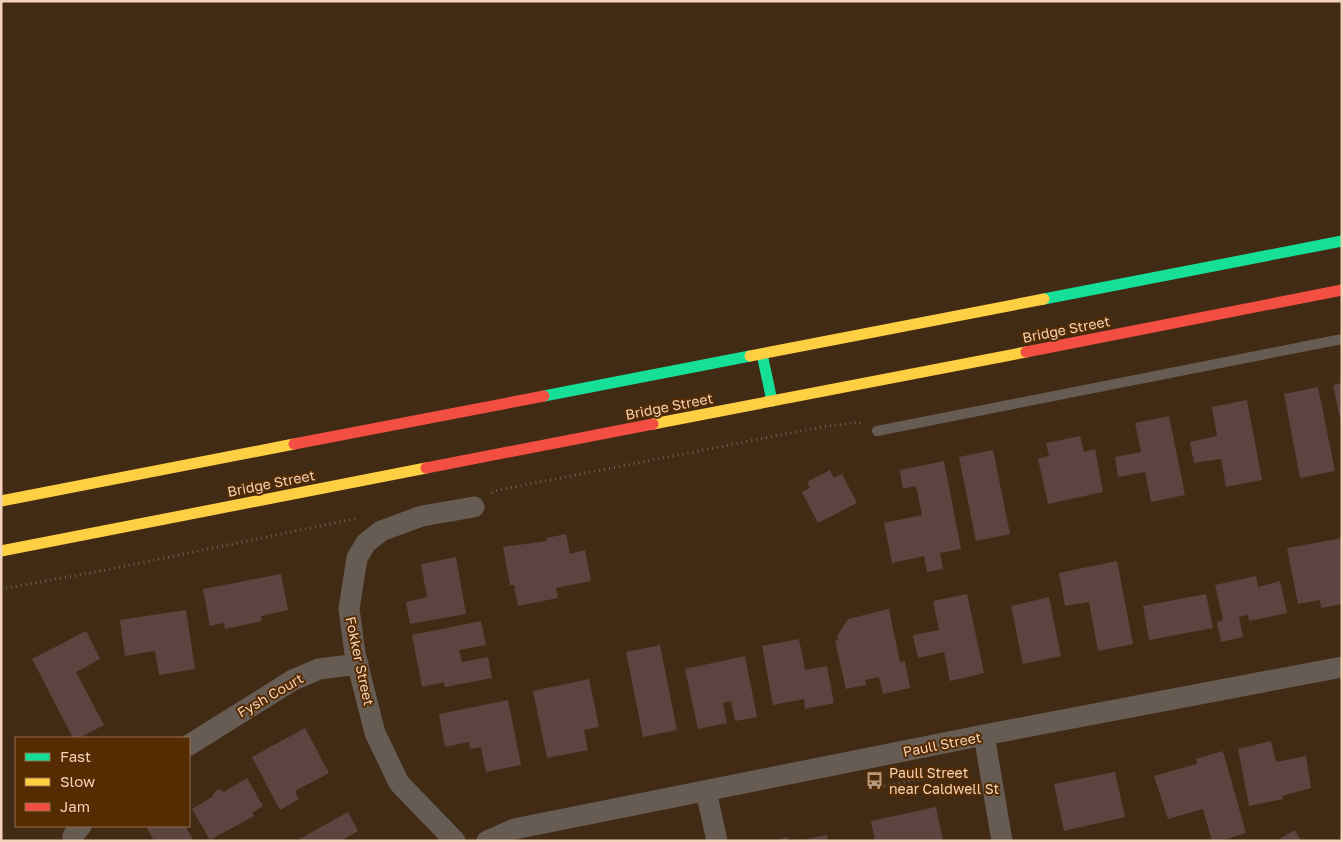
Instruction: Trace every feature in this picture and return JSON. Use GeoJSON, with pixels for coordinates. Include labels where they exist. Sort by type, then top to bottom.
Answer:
{"type":"FeatureCollection","features":[{"type":"Feature","properties":{"kind":"highway"},"geometry":{"type":"LineString","coordinates":[[1,501],[1342,241]]}},
{"type":"Feature","properties":{"kind":"highway","name":"Bridge Street"},"geometry":{"type":"LineString","coordinates":[[1,551],[1342,290]]}},
{"type":"Feature","properties":{"kind":"highway"},"geometry":{"type":"LineString","coordinates":[[762,354],[772,401]]}},
{"type":"Feature","properties":{"kind":"street","name":"Fokker Street"},"geometry":{"type":"LineString","coordinates":[[455,841],[399,783],[375,733],[355,654],[349,609],[357,558],[366,543],[380,531],[422,516],[474,507]]}},
{"type":"Feature","properties":{"kind":"street","name":"Fysh Court"},"geometry":{"type":"LineString","coordinates":[[190,743],[293,680],[319,669],[358,664]]}},
{"type":"Feature","properties":{"kind":"street","name":"Paull Street"},"geometry":{"type":"LineString","coordinates":[[487,841],[514,829],[984,735],[1341,671]]}},
{"type":"Feature","properties":{"kind":"street"},"geometry":{"type":"LineString","coordinates":[[984,735],[1002,841]]}},
{"type":"Feature","properties":{"kind":"street"},"geometry":{"type":"LineString","coordinates":[[706,791],[717,841]]}},
{"type":"Feature","properties":{"kind":"lane"},"geometry":{"type":"LineString","coordinates":[[877,431],[1342,339]]}},
{"type":"Feature","properties":{"kind":"path"},"geometry":{"type":"LineString","coordinates":[[474,507],[494,491],[816,428],[857,422]]}},
{"type":"Feature","properties":{"kind":"path"},"geometry":{"type":"LineString","coordinates":[[1,588],[116,568],[367,516],[380,531]]}},
{"type":"Feature","properties":{"kind":"path"},"geometry":{"type":"LineString","coordinates":[[879,787],[988,766]]}},
{"type":"Feature","properties":{"kind":"building"},"geometry":{"type":"Polygon","coordinates":[[[1342,383],[1342,417],[1340,418],[1333,385],[1342,383]]]}},
{"type":"Feature","properties":{"kind":"building"},"geometry":{"type":"Polygon","coordinates":[[[1318,387],[1335,471],[1300,478],[1284,394],[1318,387]]]}},
{"type":"Feature","properties":{"kind":"building"},"geometry":{"type":"Polygon","coordinates":[[[1247,400],[1262,480],[1226,487],[1221,459],[1194,463],[1190,442],[1217,436],[1212,407],[1247,400]]]}},
{"type":"Feature","properties":{"kind":"building"},"geometry":{"type":"Polygon","coordinates":[[[1169,416],[1185,495],[1151,502],[1145,472],[1118,477],[1115,457],[1141,452],[1135,423],[1169,416]]]}},
{"type":"Feature","properties":{"kind":"building"},"geometry":{"type":"Polygon","coordinates":[[[1080,436],[1084,452],[1095,449],[1103,492],[1048,504],[1038,459],[1049,456],[1046,443],[1080,436]]]}},
{"type":"Feature","properties":{"kind":"building"},"geometry":{"type":"Polygon","coordinates":[[[993,450],[1010,534],[976,541],[959,457],[993,450]]]}},
{"type":"Feature","properties":{"kind":"building"},"geometry":{"type":"Polygon","coordinates":[[[944,461],[961,549],[940,553],[943,569],[927,572],[924,556],[892,563],[884,523],[922,515],[916,486],[903,489],[900,470],[944,461]]]}},
{"type":"Feature","properties":{"kind":"building"},"geometry":{"type":"Polygon","coordinates":[[[830,470],[834,478],[842,474],[857,503],[818,523],[802,492],[810,488],[807,482],[830,470]]]}},
{"type":"Feature","properties":{"kind":"building"},"geometry":{"type":"Polygon","coordinates":[[[566,534],[570,554],[585,550],[591,581],[556,588],[558,598],[518,606],[514,585],[510,585],[503,547],[547,541],[546,538],[566,534]]]}},
{"type":"Feature","properties":{"kind":"building"},"geometry":{"type":"Polygon","coordinates":[[[1342,538],[1342,604],[1321,608],[1320,600],[1298,604],[1287,548],[1342,538]]]}},
{"type":"Feature","properties":{"kind":"building"},"geometry":{"type":"Polygon","coordinates":[[[456,557],[466,614],[410,624],[406,602],[427,597],[421,564],[456,557]]]}},
{"type":"Feature","properties":{"kind":"building"},"geometry":{"type":"Polygon","coordinates":[[[1117,561],[1133,644],[1098,651],[1089,602],[1065,606],[1059,573],[1117,561]]]}},
{"type":"Feature","properties":{"kind":"building"},"geometry":{"type":"Polygon","coordinates":[[[281,574],[288,610],[261,616],[262,621],[225,629],[224,623],[210,626],[203,589],[281,574]]]}},
{"type":"Feature","properties":{"kind":"building"},"geometry":{"type":"Polygon","coordinates":[[[1256,576],[1258,587],[1280,581],[1287,613],[1249,621],[1248,615],[1239,617],[1243,637],[1221,642],[1217,622],[1223,620],[1215,585],[1256,576]]]}},
{"type":"Feature","properties":{"kind":"building"},"geometry":{"type":"Polygon","coordinates":[[[967,594],[984,673],[950,681],[944,652],[918,658],[913,635],[939,630],[933,601],[967,594]]]}},
{"type":"Feature","properties":{"kind":"building"},"geometry":{"type":"Polygon","coordinates":[[[1206,594],[1213,628],[1149,640],[1143,606],[1206,594]]]}},
{"type":"Feature","properties":{"kind":"building"},"geometry":{"type":"Polygon","coordinates":[[[1049,597],[1061,656],[1023,664],[1011,606],[1049,597]]]}},
{"type":"Feature","properties":{"kind":"building"},"geometry":{"type":"Polygon","coordinates":[[[889,609],[900,662],[905,661],[910,688],[883,694],[879,677],[865,680],[866,685],[846,689],[835,641],[838,640],[837,636],[848,619],[889,609]]]}},
{"type":"Feature","properties":{"kind":"building"},"geometry":{"type":"Polygon","coordinates":[[[186,610],[195,669],[159,675],[155,651],[125,656],[120,620],[186,610]]]}},
{"type":"Feature","properties":{"kind":"building"},"geometry":{"type":"Polygon","coordinates":[[[481,621],[486,645],[459,650],[462,662],[488,657],[492,678],[445,687],[444,682],[422,687],[412,635],[481,621]]]}},
{"type":"Feature","properties":{"kind":"building"},"geometry":{"type":"Polygon","coordinates":[[[86,631],[100,659],[76,672],[104,725],[81,737],[72,737],[32,659],[86,631]]]}},
{"type":"Feature","properties":{"kind":"building"},"geometry":{"type":"Polygon","coordinates":[[[799,639],[805,670],[827,666],[834,703],[805,709],[804,699],[773,705],[762,646],[799,639]]]}},
{"type":"Feature","properties":{"kind":"building"},"geometry":{"type":"Polygon","coordinates":[[[660,645],[677,730],[643,737],[626,652],[660,645]]]}},
{"type":"Feature","properties":{"kind":"building"},"geometry":{"type":"Polygon","coordinates":[[[745,656],[757,717],[735,721],[731,701],[723,703],[727,723],[698,729],[685,669],[745,656]]]}},
{"type":"Feature","properties":{"kind":"building"},"geometry":{"type":"Polygon","coordinates":[[[589,679],[599,727],[584,730],[588,750],[547,758],[533,691],[589,679]]]}},
{"type":"Feature","properties":{"kind":"building"},"geometry":{"type":"Polygon","coordinates":[[[508,700],[521,765],[486,772],[481,747],[470,749],[469,742],[445,747],[439,714],[508,700]]]}},
{"type":"Feature","properties":{"kind":"building"},"geometry":{"type":"Polygon","coordinates":[[[305,728],[329,773],[295,791],[299,799],[280,810],[252,757],[305,728]]]}},
{"type":"Feature","properties":{"kind":"building"},"geometry":{"type":"Polygon","coordinates":[[[1271,741],[1276,762],[1306,756],[1311,788],[1282,796],[1283,799],[1249,806],[1238,749],[1271,741]]]}},
{"type":"Feature","properties":{"kind":"building"},"geometry":{"type":"Polygon","coordinates":[[[1223,751],[1246,833],[1219,841],[1212,841],[1203,809],[1168,819],[1154,776],[1197,764],[1196,759],[1223,751]]]}},
{"type":"Feature","properties":{"kind":"building"},"geometry":{"type":"Polygon","coordinates":[[[1115,772],[1125,817],[1064,831],[1054,784],[1115,772]]]}},
{"type":"Feature","properties":{"kind":"building"},"geometry":{"type":"Polygon","coordinates":[[[247,778],[263,806],[252,813],[254,816],[210,840],[192,809],[212,797],[218,789],[224,792],[247,778]]]}},
{"type":"Feature","properties":{"kind":"building"},"geometry":{"type":"Polygon","coordinates":[[[936,807],[943,841],[875,841],[871,821],[936,807]]]}},
{"type":"Feature","properties":{"kind":"building"},"geometry":{"type":"Polygon","coordinates":[[[348,812],[358,831],[344,839],[345,841],[296,841],[348,812]]]}},
{"type":"Feature","properties":{"kind":"building"},"geometry":{"type":"Polygon","coordinates":[[[186,827],[194,841],[154,841],[147,828],[186,827]]]}},
{"type":"Feature","properties":{"kind":"building"},"geometry":{"type":"Polygon","coordinates":[[[1295,830],[1301,841],[1276,841],[1295,830]]]}},
{"type":"Feature","properties":{"kind":"building"},"geometry":{"type":"Polygon","coordinates":[[[827,835],[828,841],[802,841],[802,840],[827,835]]]}},
{"type":"Feature","properties":{"kind":"building"},"geometry":{"type":"Polygon","coordinates":[[[787,837],[788,841],[776,841],[776,840],[787,837]]]}},
{"type":"Feature","properties":{"kind":"traffic: fast"},"geometry":{"type":"LineString","coordinates":[[1044,299],[1342,241]]}},
{"type":"Feature","properties":{"kind":"traffic: fast"},"geometry":{"type":"LineString","coordinates":[[762,354],[772,401]]}},
{"type":"Feature","properties":{"kind":"traffic: fast"},"geometry":{"type":"LineString","coordinates":[[544,396],[750,356]]}},
{"type":"Feature","properties":{"kind":"traffic: slow"},"geometry":{"type":"LineString","coordinates":[[750,356],[1044,299]]}},
{"type":"Feature","properties":{"kind":"traffic: slow"},"geometry":{"type":"LineString","coordinates":[[653,424],[1026,352]]}},
{"type":"Feature","properties":{"kind":"traffic: slow"},"geometry":{"type":"LineString","coordinates":[[1,501],[294,444]]}},
{"type":"Feature","properties":{"kind":"traffic: slow"},"geometry":{"type":"LineString","coordinates":[[1,551],[426,468]]}},
{"type":"Feature","properties":{"kind":"traffic: jam"},"geometry":{"type":"LineString","coordinates":[[1026,352],[1342,290]]}},
{"type":"Feature","properties":{"kind":"traffic: jam"},"geometry":{"type":"LineString","coordinates":[[294,444],[544,396]]}},
{"type":"Feature","properties":{"kind":"traffic: jam"},"geometry":{"type":"LineString","coordinates":[[426,468],[653,424]]}},
{"type":"Feature","properties":{"kind":"place","name":"Paull Street near Caldwell St"},"geometry":{"type":"Point","coordinates":[875,780]}}]}
